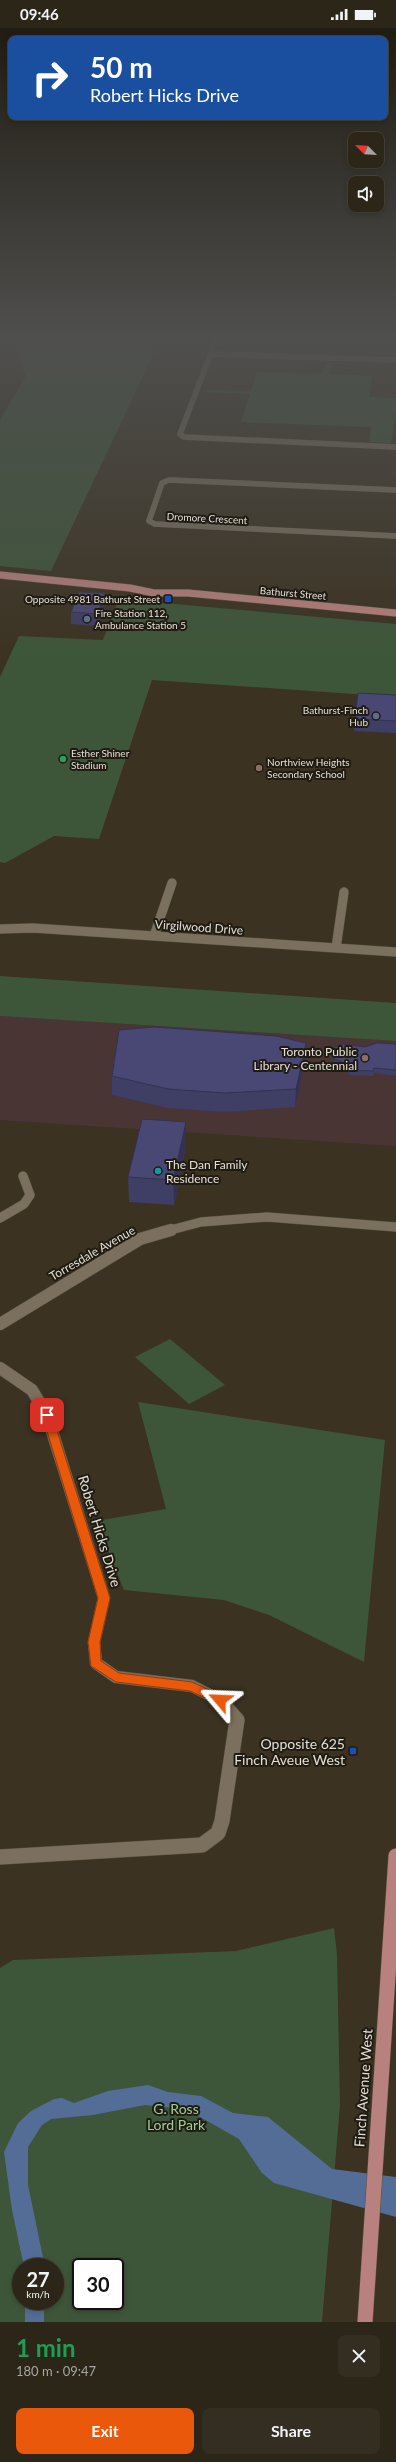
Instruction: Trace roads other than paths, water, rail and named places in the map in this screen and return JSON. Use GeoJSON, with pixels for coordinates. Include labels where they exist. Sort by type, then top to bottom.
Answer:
{"type":"FeatureCollection","features":[{"type":"Feature","properties":{"kind":"main road","name":"Bathurst Street"},"geometry":{"type":"LineString","coordinates":[[0,575],[130,588],[154,593],[188,593],[396,613]]}},
{"type":"Feature","properties":{"kind":"main road","name":"Finch Avenue West"},"geometry":{"type":"LineString","coordinates":[[365,2322],[396,1856]]}},
{"type":"Feature","properties":{"kind":"street","name":"Dromore Crescent"},"geometry":{"type":"LineString","coordinates":[[396,490],[169,480],[162,483],[149,521],[155,524],[396,536]]}},
{"type":"Feature","properties":{"kind":"street"},"geometry":{"type":"LineString","coordinates":[[154,936],[172,883]]}},
{"type":"Feature","properties":{"kind":"street"},"geometry":{"type":"LineString","coordinates":[[336,948],[344,892]]}},
{"type":"Feature","properties":{"kind":"street","name":"Virgilwood Drive"},"geometry":{"type":"LineString","coordinates":[[0,929],[33,928],[396,952]]}},
{"type":"Feature","properties":{"kind":"street"},"geometry":{"type":"LineString","coordinates":[[0,1218],[24,1204],[30,1195],[23,1176]]}},
{"type":"Feature","properties":{"kind":"street","name":"Torresdale Avenue"},"geometry":{"type":"LineString","coordinates":[[0,1324],[140,1239],[201,1222],[267,1217],[396,1226]]}},
{"type":"Feature","properties":{"kind":"street","name":"Robert Hicks Drive"},"geometry":{"type":"LineString","coordinates":[[0,1368],[32,1390],[47,1415],[104,1598],[94,1642],[96,1663],[116,1677],[192,1686],[220,1700],[236,1720],[222,1821],[218,1833],[202,1845],[0,1857]]}},
{"type":"Feature","properties":{"kind":"water"},"geometry":{"type":"Polygon","coordinates":[[[148,2085],[168,2092],[201,2096],[233,2113],[268,2117],[332,2169],[396,2177],[396,2217],[274,2183],[262,2173],[239,2139],[186,2109],[145,2105],[93,2115],[51,2119],[42,2125],[28,2147],[28,2185],[43,2258],[22,2258],[12,2210],[4,2152],[18,2123],[31,2111],[54,2099],[62,2098],[74,2103],[108,2091],[148,2085]]]}},
{"type":"Feature","properties":{"kind":"water"},"geometry":{"type":"Polygon","coordinates":[[[25,2310],[44,2310],[44,2322],[25,2322],[25,2310]]]}},
{"type":"Feature","properties":{"kind":"place","name":"Opposite 4981 Bathurst Street"},"geometry":{"type":"Point","coordinates":[168,599]}},
{"type":"Feature","properties":{"kind":"place","name":"Fire Station 112, Ambulance Station 5"},"geometry":{"type":"Point","coordinates":[87,619]}},
{"type":"Feature","properties":{"kind":"place","name":"Bathurst-Finch Hub"},"geometry":{"type":"Point","coordinates":[376,716]}},
{"type":"Feature","properties":{"kind":"place","name":"Esther Shiner Stadium"},"geometry":{"type":"Point","coordinates":[63,759]}},
{"type":"Feature","properties":{"kind":"place","name":"Northview Heights Secondary School"},"geometry":{"type":"Point","coordinates":[259,768]}},
{"type":"Feature","properties":{"kind":"place","name":"Toronto Public Library - Centennial"},"geometry":{"type":"Point","coordinates":[365,1058]}},
{"type":"Feature","properties":{"kind":"place","name":"The Dan Family Residence"},"geometry":{"type":"Point","coordinates":[158,1171]}},
{"type":"Feature","properties":{"kind":"place","name":"Opposite 625 Finch Aveue West"},"geometry":{"type":"Point","coordinates":[353,1751]}},
{"type":"Feature","properties":{"kind":"park label","name":"G. Ross Lord Park"},"geometry":{"type":"Point","coordinates":[176,2116]}}]}
